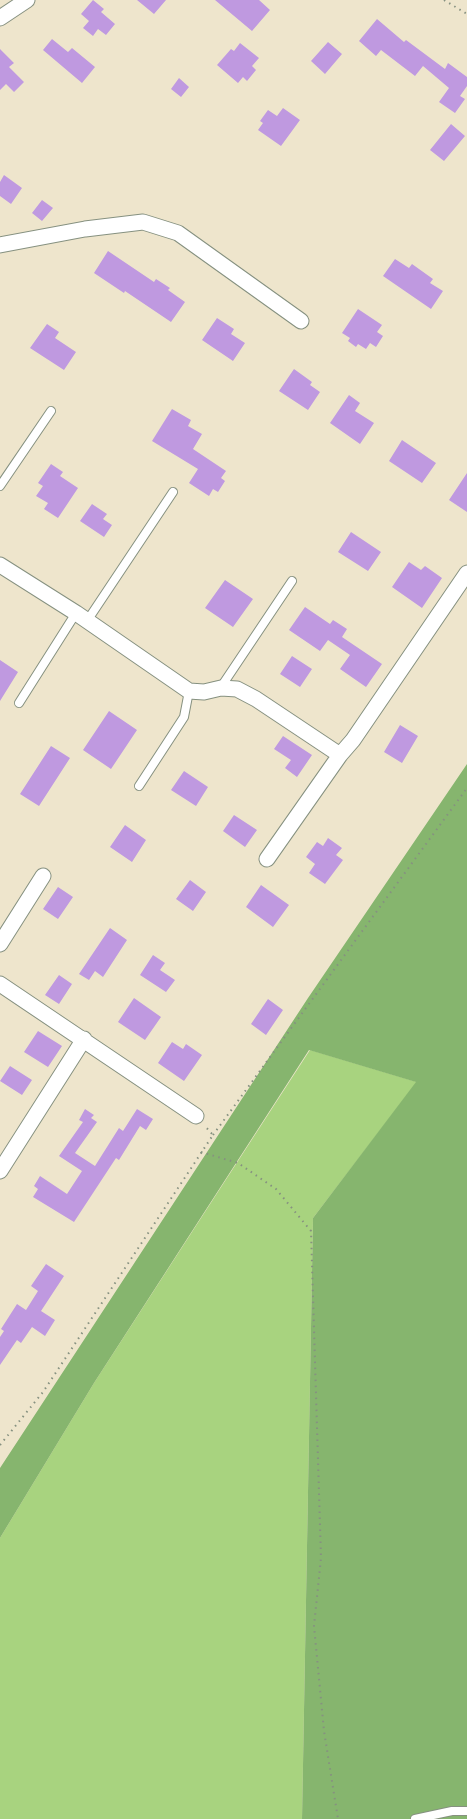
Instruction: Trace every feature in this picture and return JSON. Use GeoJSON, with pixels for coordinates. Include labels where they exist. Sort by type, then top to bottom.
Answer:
{"type":"FeatureCollection","features":[{"type":"Feature","properties":{"kind":"street"},"geometry":{"type":"LineString","coordinates":[[0,18],[27,0]]}},
{"type":"Feature","properties":{"kind":"street"},"geometry":{"type":"LineString","coordinates":[[0,246],[85,229],[142,222],[178,233],[301,321]]}},
{"type":"Feature","properties":{"kind":"street"},"geometry":{"type":"LineString","coordinates":[[0,565],[189,691],[237,689],[256,699],[340,755]]}},
{"type":"Feature","properties":{"kind":"street"},"geometry":{"type":"LineString","coordinates":[[267,860],[340,755],[353,740],[467,573]]}},
{"type":"Feature","properties":{"kind":"street"},"geometry":{"type":"LineString","coordinates":[[0,944],[43,876]]}},
{"type":"Feature","properties":{"kind":"street"},"geometry":{"type":"LineString","coordinates":[[0,984],[196,1116]]}},
{"type":"Feature","properties":{"kind":"street"},"geometry":{"type":"LineString","coordinates":[[0,1171],[84,1039]]}},
{"type":"Feature","properties":{"kind":"lane"},"geometry":{"type":"LineString","coordinates":[[0,486],[51,411]]}},
{"type":"Feature","properties":{"kind":"lane"},"geometry":{"type":"LineString","coordinates":[[19,704],[173,492]]}},
{"type":"Feature","properties":{"kind":"lane"},"geometry":{"type":"LineString","coordinates":[[220,688],[292,580]]}},
{"type":"Feature","properties":{"kind":"lane"},"geometry":{"type":"LineString","coordinates":[[139,786],[184,717],[189,691]]}},
{"type":"Feature","properties":{"kind":"lane"},"geometry":{"type":"LineString","coordinates":[[415,1819],[452,1811],[467,1811]]}},
{"type":"Feature","properties":{"kind":"path"},"geometry":{"type":"LineString","coordinates":[[444,0],[467,14]]}},
{"type":"Feature","properties":{"kind":"path"},"geometry":{"type":"LineString","coordinates":[[0,1445],[43,1392],[213,1135],[467,788]]}},
{"type":"Feature","properties":{"kind":"path"},"geometry":{"type":"LineString","coordinates":[[196,1116],[213,1135]]}},
{"type":"Feature","properties":{"kind":"path"},"geometry":{"type":"LineString","coordinates":[[201,1152],[238,1163],[276,1189],[311,1231],[321,1558],[314,1626],[324,1731],[338,1819]]}},
{"type":"Feature","properties":{"kind":"green space"},"geometry":{"type":"Polygon","coordinates":[[[467,764],[467,1819],[302,1819],[313,1218],[416,1082],[309,1050],[94,1383],[0,1538],[0,1468],[308,998],[467,764]]]}},
{"type":"Feature","properties":{"kind":"green space"},"geometry":{"type":"Polygon","coordinates":[[[310,1050],[417,1082],[313,1218],[302,1819],[0,1819],[0,1538],[94,1383],[310,1050]]]}},
{"type":"Feature","properties":{"kind":"building"},"geometry":{"type":"Polygon","coordinates":[[[93,0],[104,9],[101,12],[115,24],[106,35],[98,29],[93,36],[83,28],[89,21],[81,14],[93,0]]]}},
{"type":"Feature","properties":{"kind":"building"},"geometry":{"type":"Polygon","coordinates":[[[137,0],[166,0],[154,14],[137,0]]]}},
{"type":"Feature","properties":{"kind":"building"},"geometry":{"type":"Polygon","coordinates":[[[215,0],[259,0],[270,10],[252,31],[215,0]]]}},
{"type":"Feature","properties":{"kind":"building"},"geometry":{"type":"Polygon","coordinates":[[[377,19],[404,42],[406,40],[445,69],[448,63],[467,77],[467,86],[460,96],[465,99],[455,113],[439,102],[449,88],[423,66],[415,76],[381,50],[376,56],[359,41],[377,19]]]}},
{"type":"Feature","properties":{"kind":"building"},"geometry":{"type":"Polygon","coordinates":[[[52,39],[68,52],[72,48],[95,67],[82,83],[43,50],[52,39]]]}},
{"type":"Feature","properties":{"kind":"building"},"geometry":{"type":"Polygon","coordinates":[[[328,42],[342,54],[325,74],[311,61],[328,42]]]}},
{"type":"Feature","properties":{"kind":"building"},"geometry":{"type":"Polygon","coordinates":[[[240,43],[259,58],[252,66],[256,70],[247,81],[243,77],[238,83],[217,65],[231,49],[234,51],[240,43]]]}},
{"type":"Feature","properties":{"kind":"building"},"geometry":{"type":"Polygon","coordinates":[[[0,49],[14,63],[9,67],[24,82],[14,92],[6,84],[0,90],[0,49]]]}},
{"type":"Feature","properties":{"kind":"building"},"geometry":{"type":"Polygon","coordinates":[[[179,78],[189,87],[181,97],[171,89],[179,78]]]}},
{"type":"Feature","properties":{"kind":"building"},"geometry":{"type":"Polygon","coordinates":[[[283,108],[300,120],[281,146],[258,130],[263,123],[260,121],[268,110],[277,116],[283,108]]]}},
{"type":"Feature","properties":{"kind":"building"},"geometry":{"type":"Polygon","coordinates":[[[451,124],[465,136],[444,161],[430,150],[451,124]]]}},
{"type":"Feature","properties":{"kind":"building"},"geometry":{"type":"Polygon","coordinates":[[[4,175],[22,188],[11,204],[0,196],[0,182],[4,175]]]}},
{"type":"Feature","properties":{"kind":"building"},"geometry":{"type":"Polygon","coordinates":[[[42,200],[53,208],[42,221],[32,213],[42,200]]]}},
{"type":"Feature","properties":{"kind":"building"},"geometry":{"type":"Polygon","coordinates":[[[108,251],[154,282],[156,279],[170,288],[168,290],[185,302],[171,322],[94,273],[108,251]]]}},
{"type":"Feature","properties":{"kind":"building"},"geometry":{"type":"Polygon","coordinates":[[[395,259],[409,268],[412,264],[433,279],[430,283],[443,291],[431,309],[383,276],[395,259]]]}},
{"type":"Feature","properties":{"kind":"building"},"geometry":{"type":"Polygon","coordinates":[[[358,309],[382,325],[377,332],[383,336],[376,347],[370,343],[366,349],[358,344],[356,347],[348,341],[350,338],[342,333],[358,309]]]}},
{"type":"Feature","properties":{"kind":"building"},"geometry":{"type":"Polygon","coordinates":[[[217,318],[234,329],[231,334],[245,343],[233,361],[202,340],[217,318]]]}},
{"type":"Feature","properties":{"kind":"building"},"geometry":{"type":"Polygon","coordinates":[[[47,324],[59,332],[55,338],[76,352],[64,370],[30,348],[47,324]]]}},
{"type":"Feature","properties":{"kind":"building"},"geometry":{"type":"Polygon","coordinates":[[[294,369],[312,382],[310,385],[320,392],[308,410],[279,391],[294,369]]]}},
{"type":"Feature","properties":{"kind":"building"},"geometry":{"type":"Polygon","coordinates":[[[349,395],[360,403],[355,411],[374,423],[360,444],[330,423],[349,395]]]}},
{"type":"Feature","properties":{"kind":"building"},"geometry":{"type":"Polygon","coordinates":[[[172,409],[191,420],[188,426],[202,434],[193,449],[226,471],[221,478],[225,481],[218,492],[213,489],[209,496],[189,483],[198,469],[152,441],[172,409]]]}},
{"type":"Feature","properties":{"kind":"building"},"geometry":{"type":"Polygon","coordinates":[[[402,440],[436,463],[422,483],[389,461],[402,440]]]}},
{"type":"Feature","properties":{"kind":"building"},"geometry":{"type":"Polygon","coordinates":[[[51,464],[63,472],[60,476],[78,488],[58,518],[44,509],[48,503],[36,496],[43,486],[38,483],[51,464]]]}},
{"type":"Feature","properties":{"kind":"building"},"geometry":{"type":"Polygon","coordinates":[[[467,473],[467,512],[449,500],[467,473]]]}},
{"type":"Feature","properties":{"kind":"building"},"geometry":{"type":"Polygon","coordinates":[[[92,504],[107,514],[103,519],[112,525],[104,537],[80,521],[92,504]]]}},
{"type":"Feature","properties":{"kind":"building"},"geometry":{"type":"Polygon","coordinates":[[[351,532],[381,552],[368,571],[338,552],[351,532]]]}},
{"type":"Feature","properties":{"kind":"building"},"geometry":{"type":"Polygon","coordinates":[[[409,562],[421,570],[425,566],[442,578],[422,608],[392,587],[409,562]]]}},
{"type":"Feature","properties":{"kind":"building"},"geometry":{"type":"Polygon","coordinates":[[[225,580],[253,599],[233,627],[205,608],[225,580]]]}},
{"type":"Feature","properties":{"kind":"building"},"geometry":{"type":"Polygon","coordinates":[[[305,607],[330,624],[333,620],[347,629],[342,637],[382,664],[366,687],[340,669],[350,655],[328,640],[320,651],[289,630],[305,607]]]}},
{"type":"Feature","properties":{"kind":"building"},"geometry":{"type":"Polygon","coordinates":[[[292,656],[312,669],[300,687],[280,674],[292,656]]]}},
{"type":"Feature","properties":{"kind":"building"},"geometry":{"type":"Polygon","coordinates":[[[0,660],[18,672],[0,701],[0,660]]]}},
{"type":"Feature","properties":{"kind":"building"},"geometry":{"type":"Polygon","coordinates":[[[109,711],[137,730],[111,769],[83,750],[109,711]]]}},
{"type":"Feature","properties":{"kind":"building"},"geometry":{"type":"Polygon","coordinates":[[[400,725],[418,736],[402,763],[384,752],[400,725]]]}},
{"type":"Feature","properties":{"kind":"building"},"geometry":{"type":"Polygon","coordinates":[[[283,736],[312,755],[297,777],[285,768],[291,760],[274,749],[283,736]]]}},
{"type":"Feature","properties":{"kind":"building"},"geometry":{"type":"Polygon","coordinates":[[[51,746],[70,758],[39,806],[20,794],[51,746]]]}},
{"type":"Feature","properties":{"kind":"building"},"geometry":{"type":"Polygon","coordinates":[[[184,771],[208,787],[196,806],[171,790],[184,771]]]}},
{"type":"Feature","properties":{"kind":"building"},"geometry":{"type":"Polygon","coordinates":[[[234,815],[257,830],[245,847],[223,831],[234,815]]]}},
{"type":"Feature","properties":{"kind":"building"},"geometry":{"type":"Polygon","coordinates":[[[125,825],[146,840],[132,862],[110,847],[125,825]]]}},
{"type":"Feature","properties":{"kind":"building"},"geometry":{"type":"Polygon","coordinates":[[[328,838],[342,848],[336,855],[343,860],[325,884],[309,873],[315,864],[306,857],[317,842],[323,846],[328,838]]]}},
{"type":"Feature","properties":{"kind":"building"},"geometry":{"type":"Polygon","coordinates":[[[190,880],[206,892],[193,911],[176,899],[190,880]]]}},
{"type":"Feature","properties":{"kind":"building"},"geometry":{"type":"Polygon","coordinates":[[[261,885],[289,905],[273,927],[246,907],[261,885]]]}},
{"type":"Feature","properties":{"kind":"building"},"geometry":{"type":"Polygon","coordinates":[[[58,887],[73,897],[58,919],[43,909],[58,887]]]}},
{"type":"Feature","properties":{"kind":"building"},"geometry":{"type":"Polygon","coordinates":[[[110,928],[127,940],[103,977],[95,971],[89,980],[79,974],[110,928]]]}},
{"type":"Feature","properties":{"kind":"building"},"geometry":{"type":"Polygon","coordinates":[[[153,955],[165,963],[160,970],[175,980],[166,992],[140,975],[153,955]]]}},
{"type":"Feature","properties":{"kind":"building"},"geometry":{"type":"Polygon","coordinates":[[[59,975],[72,984],[59,1004],[45,995],[59,975]]]}},
{"type":"Feature","properties":{"kind":"building"},"geometry":{"type":"Polygon","coordinates":[[[134,998],[161,1017],[145,1040],[118,1022],[134,998]]]}},
{"type":"Feature","properties":{"kind":"building"},"geometry":{"type":"Polygon","coordinates":[[[268,999],[283,1010],[266,1035],[251,1024],[268,999]]]}},
{"type":"Feature","properties":{"kind":"building"},"geometry":{"type":"Polygon","coordinates":[[[38,1031],[62,1046],[48,1067],[24,1052],[38,1031]]]}},
{"type":"Feature","properties":{"kind":"building"},"geometry":{"type":"Polygon","coordinates":[[[172,1042],[183,1049],[186,1044],[202,1055],[184,1081],[158,1063],[172,1042]]]}},
{"type":"Feature","properties":{"kind":"building"},"geometry":{"type":"Polygon","coordinates":[[[10,1066],[32,1080],[22,1095],[0,1081],[10,1066]]]}},
{"type":"Feature","properties":{"kind":"building"},"geometry":{"type":"Polygon","coordinates":[[[85,1109],[94,1115],[91,1118],[97,1122],[75,1153],[95,1166],[119,1128],[123,1131],[137,1109],[153,1119],[146,1130],[140,1126],[119,1160],[116,1158],[74,1222],[33,1197],[38,1189],[34,1186],[40,1176],[67,1194],[82,1171],[59,1156],[83,1122],[79,1120],[85,1109]]]}},
{"type":"Feature","properties":{"kind":"building"},"geometry":{"type":"Polygon","coordinates":[[[46,1264],[64,1276],[41,1311],[55,1320],[45,1336],[32,1327],[21,1343],[17,1340],[0,1365],[0,1337],[4,1331],[1,1329],[17,1304],[26,1310],[38,1291],[31,1286],[46,1264]]]}}]}
